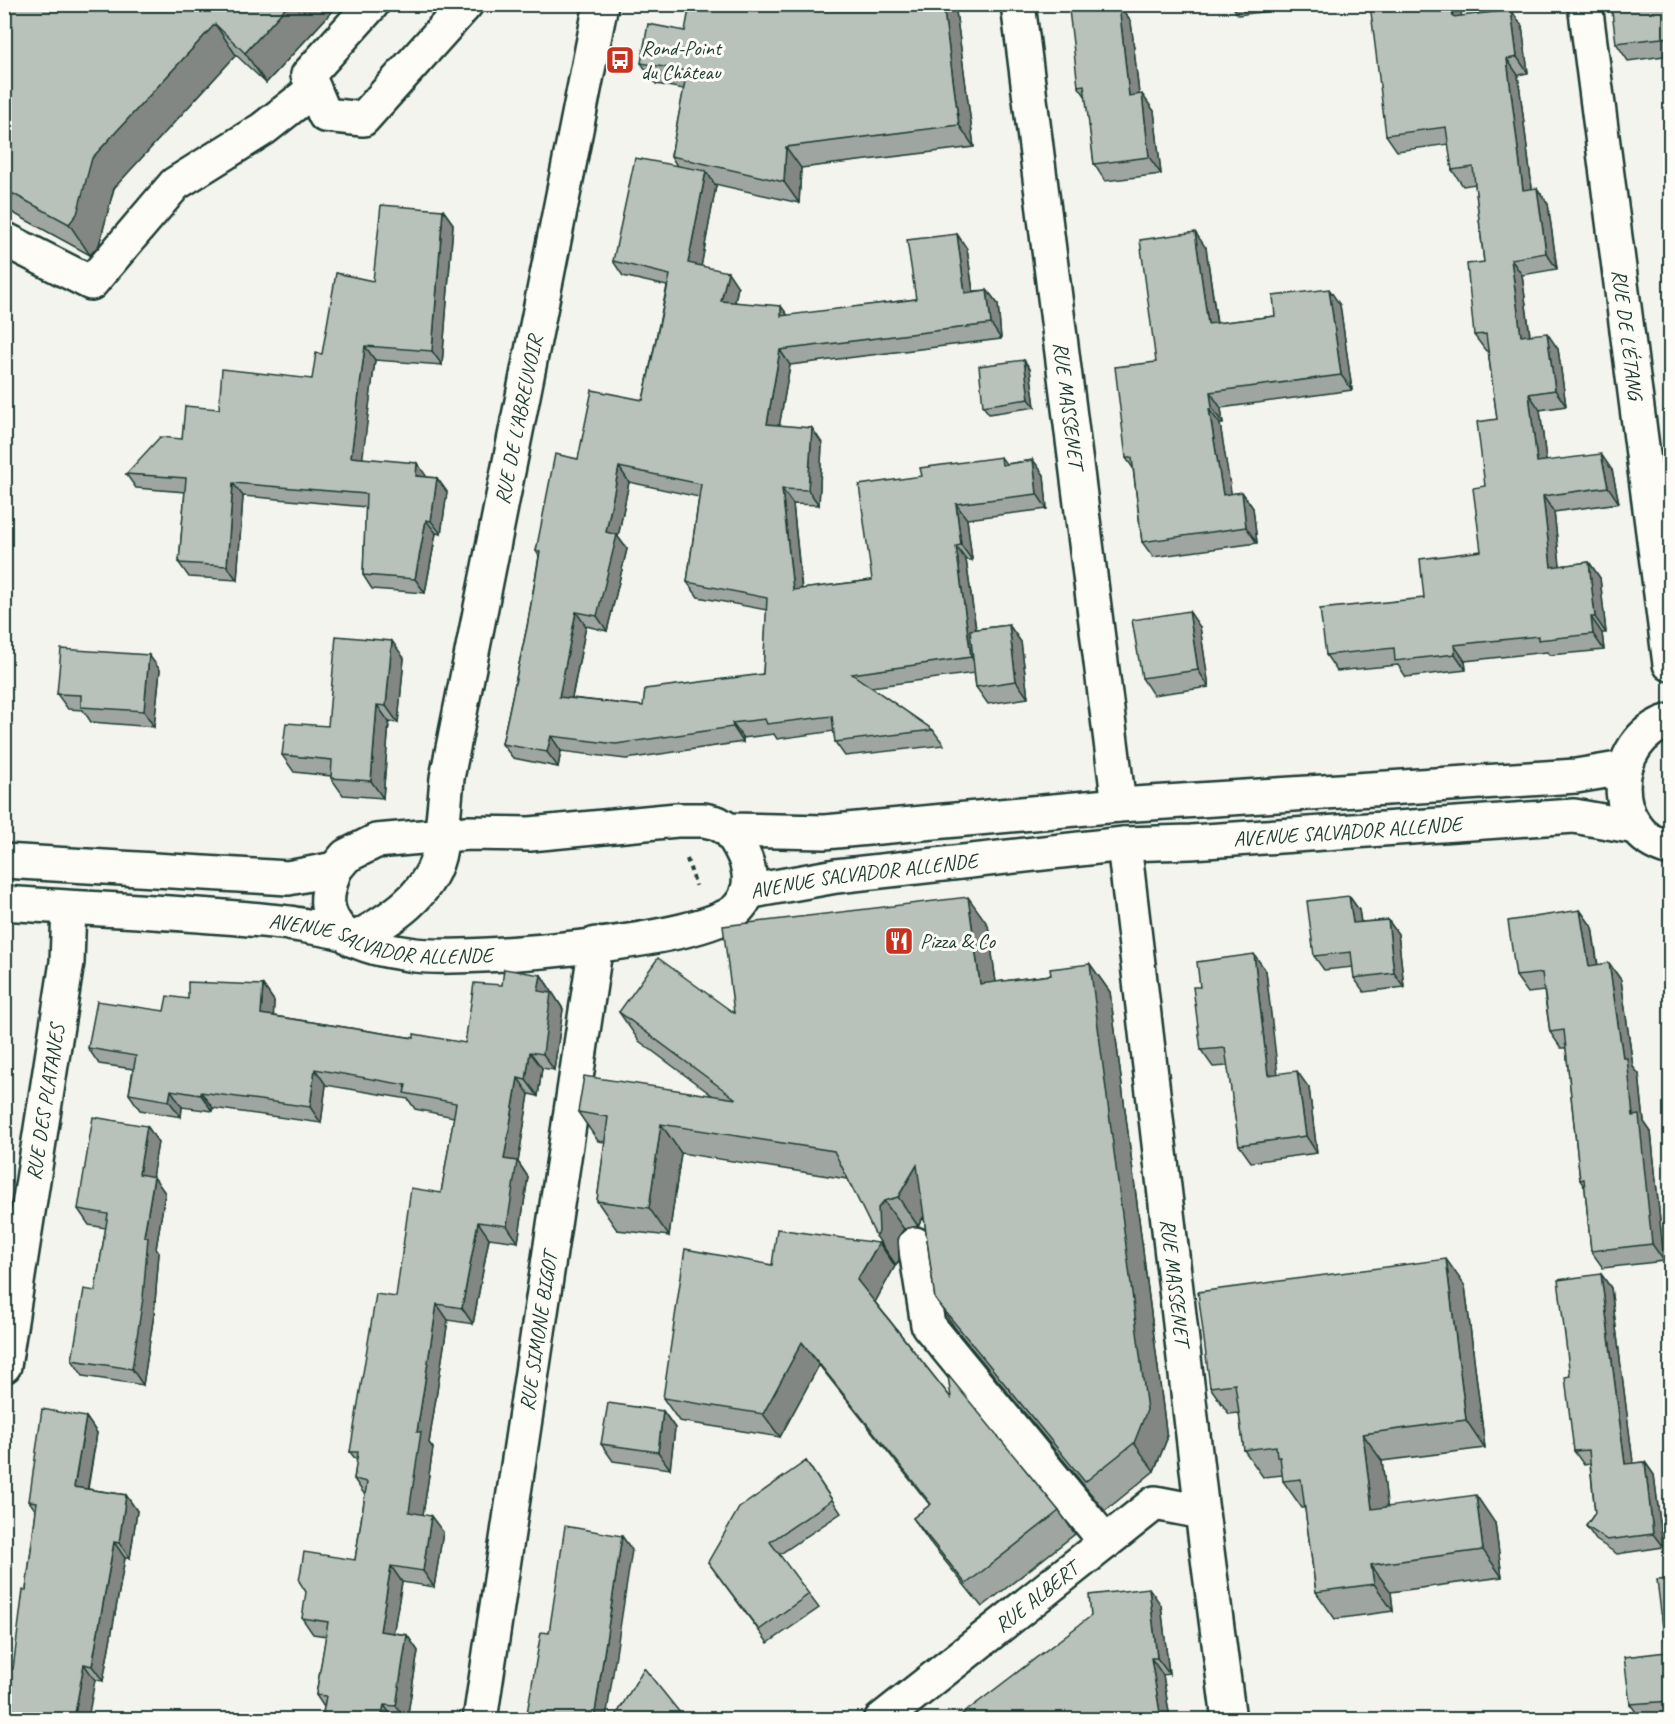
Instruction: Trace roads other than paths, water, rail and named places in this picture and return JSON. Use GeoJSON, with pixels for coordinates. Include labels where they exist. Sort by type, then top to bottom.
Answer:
{"type":"FeatureCollection","features":[{"type":"Feature","properties":{"kind":"street"},"geometry":{"type":"LineString","coordinates":[[372,4],[308,75],[326,115],[363,119],[466,4]]}},
{"type":"Feature","properties":{"kind":"street","name":"RUE DE L'ABREUVOIR"},"geometry":{"type":"LineString","coordinates":[[347,936],[407,906],[426,884],[440,850],[450,766],[601,4]]}},
{"type":"Feature","properties":{"kind":"street","name":"RUE MASSENET"},"geometry":{"type":"LineString","coordinates":[[1018,4],[1119,805]]}},
{"type":"Feature","properties":{"kind":"street","name":"RUE DE L'ÉTANG"},"geometry":{"type":"LineString","coordinates":[[1585,4],[1671,664]]}},
{"type":"Feature","properties":{"kind":"street"},"geometry":{"type":"LineString","coordinates":[[4,239],[91,283],[175,184],[263,129],[314,89]]}},
{"type":"Feature","properties":{"kind":"street","name":"AVENUE SALVADOR ALLENDE"},"geometry":{"type":"LineString","coordinates":[[1671,721],[1660,724],[1644,736],[1632,750],[1624,768],[1623,799],[1636,827],[1649,839],[1671,849]]}},
{"type":"Feature","properties":{"kind":"street","name":"AVENUE SALVADOR ALLENDE"},"geometry":{"type":"LineString","coordinates":[[4,861],[288,878],[335,868],[346,856],[376,841],[441,835],[530,834],[677,820],[704,820],[717,823],[729,830],[825,832],[1119,805],[1576,776],[1624,768]]}},
{"type":"Feature","properties":{"kind":"street","name":"AVENUE SALVADOR ALLENDE"},"geometry":{"type":"LineString","coordinates":[[4,903],[290,923],[347,936],[375,948],[417,955],[490,954],[596,944],[671,933],[709,924],[728,916],[739,907],[747,892],[836,876],[1124,844],[1191,842],[1574,816],[1636,827]]}},
{"type":"Feature","properties":{"kind":"street"},"geometry":{"type":"LineString","coordinates":[[729,830],[744,850],[750,879],[747,892]]}},
{"type":"Feature","properties":{"kind":"street","name":"RUE MASSENET"},"geometry":{"type":"LineString","coordinates":[[1124,844],[1202,1512],[1229,1719]]}},
{"type":"Feature","properties":{"kind":"street"},"geometry":{"type":"LineString","coordinates":[[335,868],[326,902],[331,919],[347,936]]}},
{"type":"Feature","properties":{"kind":"street","name":"RUE DES PLATANES"},"geometry":{"type":"LineString","coordinates":[[4,1366],[68,962],[69,908]]}},
{"type":"Feature","properties":{"kind":"street","name":"RUE SIMONE BIGOT"},"geometry":{"type":"LineString","coordinates":[[480,1719],[596,944]]}},
{"type":"Feature","properties":{"kind":"street"},"geometry":{"type":"LineString","coordinates":[[915,1244],[928,1325],[1106,1542]]}},
{"type":"Feature","properties":{"kind":"street","name":"RUE ALBERT"},"geometry":{"type":"LineString","coordinates":[[881,1719],[1155,1503],[1202,1512]]}},
{"type":"Feature","properties":{"kind":"place","name":"Rond-Point du Château"},"geometry":{"type":"Point","coordinates":[620,60]}},
{"type":"Feature","properties":{"kind":"place","name":"Pizza & Co"},"geometry":{"type":"Point","coordinates":[899,941]}}]}
